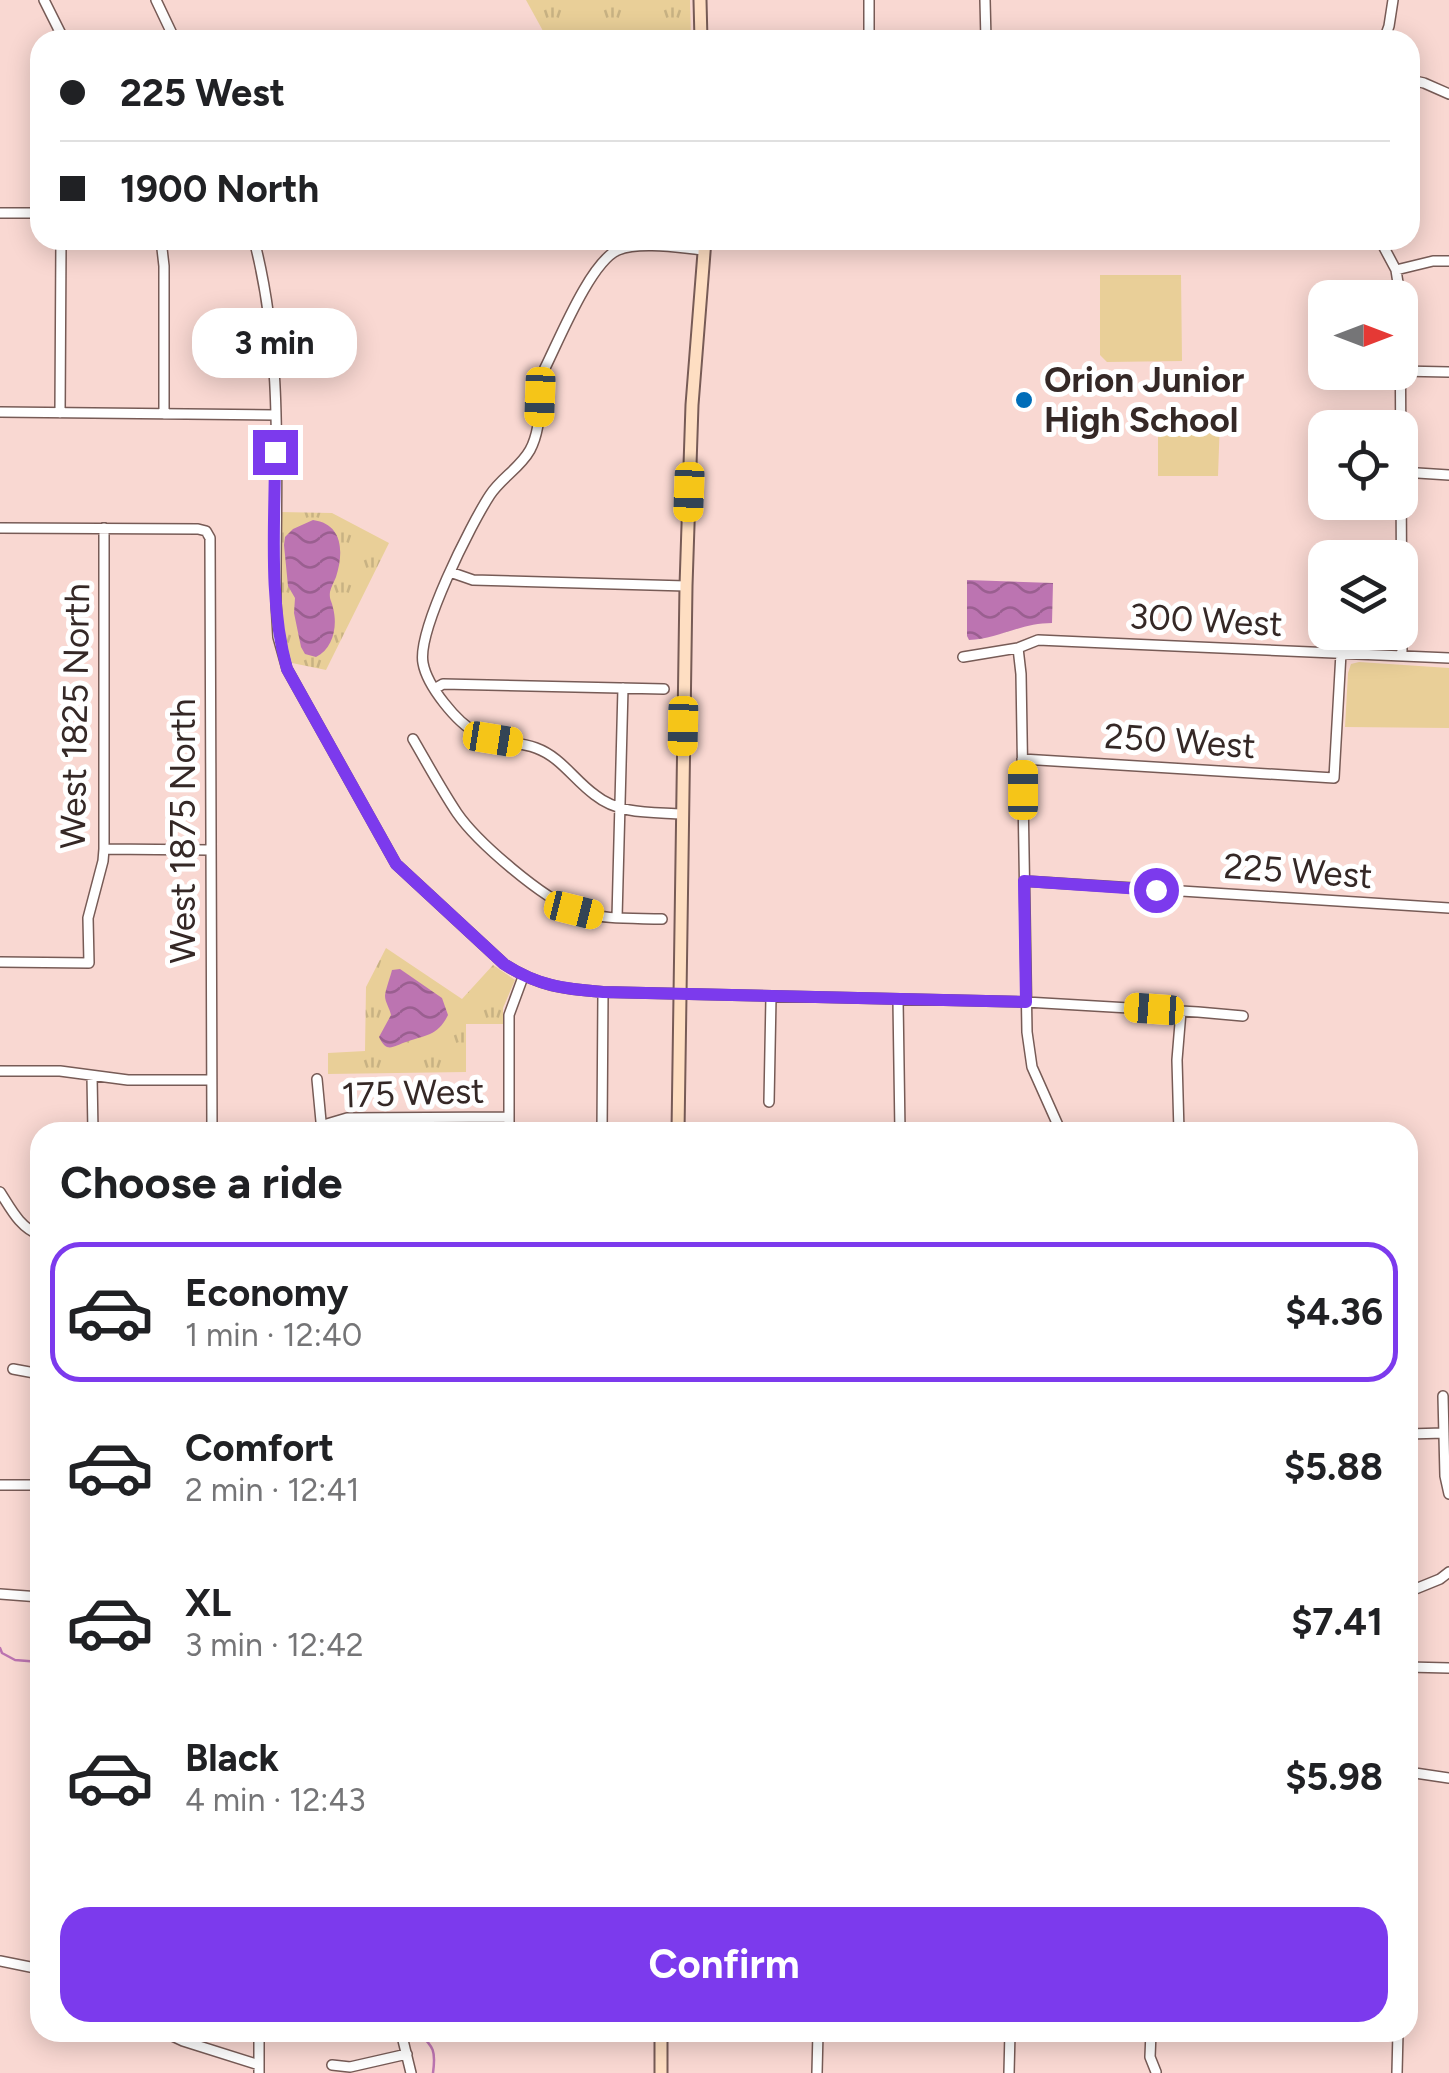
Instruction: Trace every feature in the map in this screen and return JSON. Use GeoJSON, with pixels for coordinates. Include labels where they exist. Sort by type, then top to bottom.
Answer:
{"type":"FeatureCollection","features":[{"type":"Feature","properties":{"kind":"street"},"geometry":{"type":"LineString","coordinates":[[44,0],[59,30]]}},
{"type":"Feature","properties":{"kind":"street"},"geometry":{"type":"LineString","coordinates":[[156,0],[170,30]]}},
{"type":"Feature","properties":{"kind":"street"},"geometry":{"type":"LineString","coordinates":[[700,0],[701,30]]}},
{"type":"Feature","properties":{"kind":"street"},"geometry":{"type":"LineString","coordinates":[[868,0],[869,30]]}},
{"type":"Feature","properties":{"kind":"street"},"geometry":{"type":"LineString","coordinates":[[986,0],[986,30]]}},
{"type":"Feature","properties":{"kind":"street"},"geometry":{"type":"LineString","coordinates":[[1388,30],[1393,0]]}},
{"type":"Feature","properties":{"kind":"street"},"geometry":{"type":"LineString","coordinates":[[1420,82],[1449,94]]}},
{"type":"Feature","properties":{"kind":"street"},"geometry":{"type":"LineString","coordinates":[[0,213],[30,213]]}},
{"type":"Feature","properties":{"kind":"street"},"geometry":{"type":"LineString","coordinates":[[60,413],[61,250]]}},
{"type":"Feature","properties":{"kind":"street"},"geometry":{"type":"LineString","coordinates":[[162,250],[164,414]]}},
{"type":"Feature","properties":{"kind":"street"},"geometry":{"type":"LineString","coordinates":[[256,250],[274,351],[276,603],[278,637],[287,669],[396,864],[504,964],[556,988],[603,992],[1026,1002],[1243,1016]]}},
{"type":"Feature","properties":{"kind":"street"},"geometry":{"type":"LineString","coordinates":[[617,250],[598,266],[545,368],[530,450],[489,496],[450,572],[423,647],[423,663],[449,710],[477,734],[538,748],[566,767],[595,796],[620,808],[682,814]]}},
{"type":"Feature","properties":{"kind":"street"},"geometry":{"type":"LineString","coordinates":[[678,1122],[686,586],[692,405],[704,250]]}},
{"type":"Feature","properties":{"kind":"street"},"geometry":{"type":"LineString","coordinates":[[1385,250],[1398,280]]}},
{"type":"Feature","properties":{"kind":"street"},"geometry":{"type":"LineString","coordinates":[[1396,270],[1449,261]]}},
{"type":"Feature","properties":{"kind":"street"},"geometry":{"type":"LineString","coordinates":[[1418,371],[1449,372]]}},
{"type":"Feature","properties":{"kind":"street"},"geometry":{"type":"LineString","coordinates":[[0,412],[275,415]]}},
{"type":"Feature","properties":{"kind":"street"},"geometry":{"type":"LineString","coordinates":[[1418,473],[1449,475]]}},
{"type":"Feature","properties":{"kind":"street"},"geometry":{"type":"LineString","coordinates":[[1402,520],[1402,656]]}},
{"type":"Feature","properties":{"kind":"street"},"geometry":{"type":"LineString","coordinates":[[0,528],[104,528]]}},
{"type":"Feature","properties":{"kind":"street","name":"West 1875 North"},"geometry":{"type":"LineString","coordinates":[[104,528],[198,529],[206,531],[210,538],[212,1122]]}},
{"type":"Feature","properties":{"kind":"street","name":"West 1825 North"},"geometry":{"type":"LineString","coordinates":[[0,962],[89,963],[88,918],[104,849],[104,528]]}},
{"type":"Feature","properties":{"kind":"street"},"geometry":{"type":"LineString","coordinates":[[450,572],[472,580],[686,586]]}},
{"type":"Feature","properties":{"kind":"street","name":"300 West"},"geometry":{"type":"LineString","coordinates":[[963,657],[1054,640],[1449,658]]}},
{"type":"Feature","properties":{"kind":"street"},"geometry":{"type":"LineString","coordinates":[[1018,648],[1026,1002],[1032,1067],[1057,1122]]}},
{"type":"Feature","properties":{"kind":"street","name":"250 West"},"geometry":{"type":"LineString","coordinates":[[1022,759],[1334,778],[1340,653]]}},
{"type":"Feature","properties":{"kind":"street"},"geometry":{"type":"LineString","coordinates":[[436,688],[443,684],[664,689]]}},
{"type":"Feature","properties":{"kind":"street"},"geometry":{"type":"LineString","coordinates":[[618,918],[623,688]]}},
{"type":"Feature","properties":{"kind":"street"},"geometry":{"type":"LineString","coordinates":[[413,739],[458,815],[521,876],[574,910],[602,917],[662,919]]}},
{"type":"Feature","properties":{"kind":"street"},"geometry":{"type":"LineString","coordinates":[[104,849],[210,850]]}},
{"type":"Feature","properties":{"kind":"street","name":"225 West"},"geometry":{"type":"LineString","coordinates":[[1024,881],[1449,908]]}},
{"type":"Feature","properties":{"kind":"street"},"geometry":{"type":"LineString","coordinates":[[509,1122],[509,1014],[524,976]]}},
{"type":"Feature","properties":{"kind":"street"},"geometry":{"type":"LineString","coordinates":[[602,1122],[603,992]]}},
{"type":"Feature","properties":{"kind":"street"},"geometry":{"type":"LineString","coordinates":[[769,1102],[771,996]]}},
{"type":"Feature","properties":{"kind":"street"},"geometry":{"type":"LineString","coordinates":[[898,1000],[900,1122]]}},
{"type":"Feature","properties":{"kind":"street"},"geometry":{"type":"LineString","coordinates":[[1179,1122],[1181,1011]]}},
{"type":"Feature","properties":{"kind":"street"},"geometry":{"type":"LineString","coordinates":[[0,1071],[60,1072],[128,1080],[210,1080]]}},
{"type":"Feature","properties":{"kind":"street"},"geometry":{"type":"LineString","coordinates":[[92,1076],[93,1122]]}},
{"type":"Feature","properties":{"kind":"street"},"geometry":{"type":"LineString","coordinates":[[317,1080],[320,1122]]}},
{"type":"Feature","properties":{"kind":"street","name":"175 West"},"geometry":{"type":"LineString","coordinates":[[338,1122],[347,1118],[509,1117]]}},
{"type":"Feature","properties":{"kind":"street"},"geometry":{"type":"LineString","coordinates":[[0,1192],[30,1231]]}},
{"type":"Feature","properties":{"kind":"street"},"geometry":{"type":"LineString","coordinates":[[13,1369],[30,1372]]}},
{"type":"Feature","properties":{"kind":"street"},"geometry":{"type":"LineString","coordinates":[[1443,1396],[1449,1494]]}},
{"type":"Feature","properties":{"kind":"street"},"geometry":{"type":"LineString","coordinates":[[1418,1434],[1444,1433]]}},
{"type":"Feature","properties":{"kind":"street"},"geometry":{"type":"LineString","coordinates":[[0,1485],[30,1485]]}},
{"type":"Feature","properties":{"kind":"street"},"geometry":{"type":"LineString","coordinates":[[1418,1587],[1444,1575],[1449,1590]]}},
{"type":"Feature","properties":{"kind":"street"},"geometry":{"type":"LineString","coordinates":[[0,1594],[30,1596]]}},
{"type":"Feature","properties":{"kind":"street"},"geometry":{"type":"LineString","coordinates":[[1418,1667],[1449,1668]]}},
{"type":"Feature","properties":{"kind":"street"},"geometry":{"type":"LineString","coordinates":[[1418,1774],[1449,1778]]}},
{"type":"Feature","properties":{"kind":"street"},"geometry":{"type":"LineString","coordinates":[[0,1961],[30,1967]]}},
{"type":"Feature","properties":{"kind":"street"},"geometry":{"type":"LineString","coordinates":[[183,2042],[259,2069],[259,2042]]}},
{"type":"Feature","properties":{"kind":"street"},"geometry":{"type":"LineString","coordinates":[[404,2042],[411,2073]]}},
{"type":"Feature","properties":{"kind":"street"},"geometry":{"type":"LineString","coordinates":[[661,2073],[662,2042]]}},
{"type":"Feature","properties":{"kind":"street"},"geometry":{"type":"LineString","coordinates":[[817,2073],[818,2042]]}},
{"type":"Feature","properties":{"kind":"street"},"geometry":{"type":"LineString","coordinates":[[1009,2073],[1010,2042]]}},
{"type":"Feature","properties":{"kind":"street"},"geometry":{"type":"LineString","coordinates":[[1150,2042],[1156,2072]]}},
{"type":"Feature","properties":{"kind":"street"},"geometry":{"type":"LineString","coordinates":[[1398,2042],[1398,2073]]}},
{"type":"Feature","properties":{"kind":"street"},"geometry":{"type":"LineString","coordinates":[[332,2065],[350,2067],[406,2054]]}},
{"type":"Feature","properties":{"kind":"green space"},"geometry":{"type":"Polygon","coordinates":[[[526,0],[690,0],[691,30],[542,30],[526,0]]]}},
{"type":"Feature","properties":{"kind":"green space"},"geometry":{"type":"Polygon","coordinates":[[[1100,275],[1181,275],[1182,361],[1107,362],[1100,355],[1100,275]]]}},
{"type":"Feature","properties":{"kind":"green space"},"geometry":{"type":"Polygon","coordinates":[[[1164,419],[1220,419],[1218,476],[1158,476],[1158,426],[1164,419]]]}},
{"type":"Feature","properties":{"kind":"green space"},"geometry":{"type":"Polygon","coordinates":[[[280,512],[332,513],[389,543],[326,670],[292,663],[282,634],[280,512]]]}},
{"type":"Feature","properties":{"kind":"green space"},"geometry":{"type":"Polygon","coordinates":[[[1351,664],[1449,668],[1449,728],[1345,727],[1348,673],[1351,664]]]}},
{"type":"Feature","properties":{"kind":"green space"},"geometry":{"type":"Polygon","coordinates":[[[386,948],[462,999],[493,965],[515,980],[503,1008],[503,1024],[466,1024],[466,1072],[328,1074],[328,1053],[365,1051],[366,987],[386,948]]]}},
{"type":"Feature","properties":{"kind":"water"},"geometry":{"type":"Polygon","coordinates":[[[313,520],[336,533],[340,549],[339,568],[330,592],[333,636],[316,657],[305,654],[301,647],[284,545],[285,537],[293,529],[313,520]]]}},
{"type":"Feature","properties":{"kind":"water"},"geometry":{"type":"Polygon","coordinates":[[[967,580],[1053,583],[1052,623],[969,640],[967,580]]]}},
{"type":"Feature","properties":{"kind":"water"},"geometry":{"type":"Polygon","coordinates":[[[400,969],[442,998],[448,1015],[430,1034],[388,1047],[379,1037],[391,1015],[385,994],[392,970],[400,969]]]}},
{"type":"Feature","properties":{"kind":"waterway"},"geometry":{"type":"LineString","coordinates":[[0,1648],[15,1660],[30,1661]]}},
{"type":"Feature","properties":{"kind":"waterway"},"geometry":{"type":"LineString","coordinates":[[428,2042],[433,2050],[433,2073]]}},
{"type":"Feature","properties":{"kind":"place","name":"Orion Junior High School"},"geometry":{"type":"Point","coordinates":[1024,400]}},
{"type":"Feature","properties":{"kind":"route"},"geometry":{"type":"LineString","coordinates":[[275,452],[276,603],[278,637],[287,669],[396,864],[504,964],[524,976],[556,988],[603,992],[1026,1002],[1024,881],[1156,890]]}}]}
